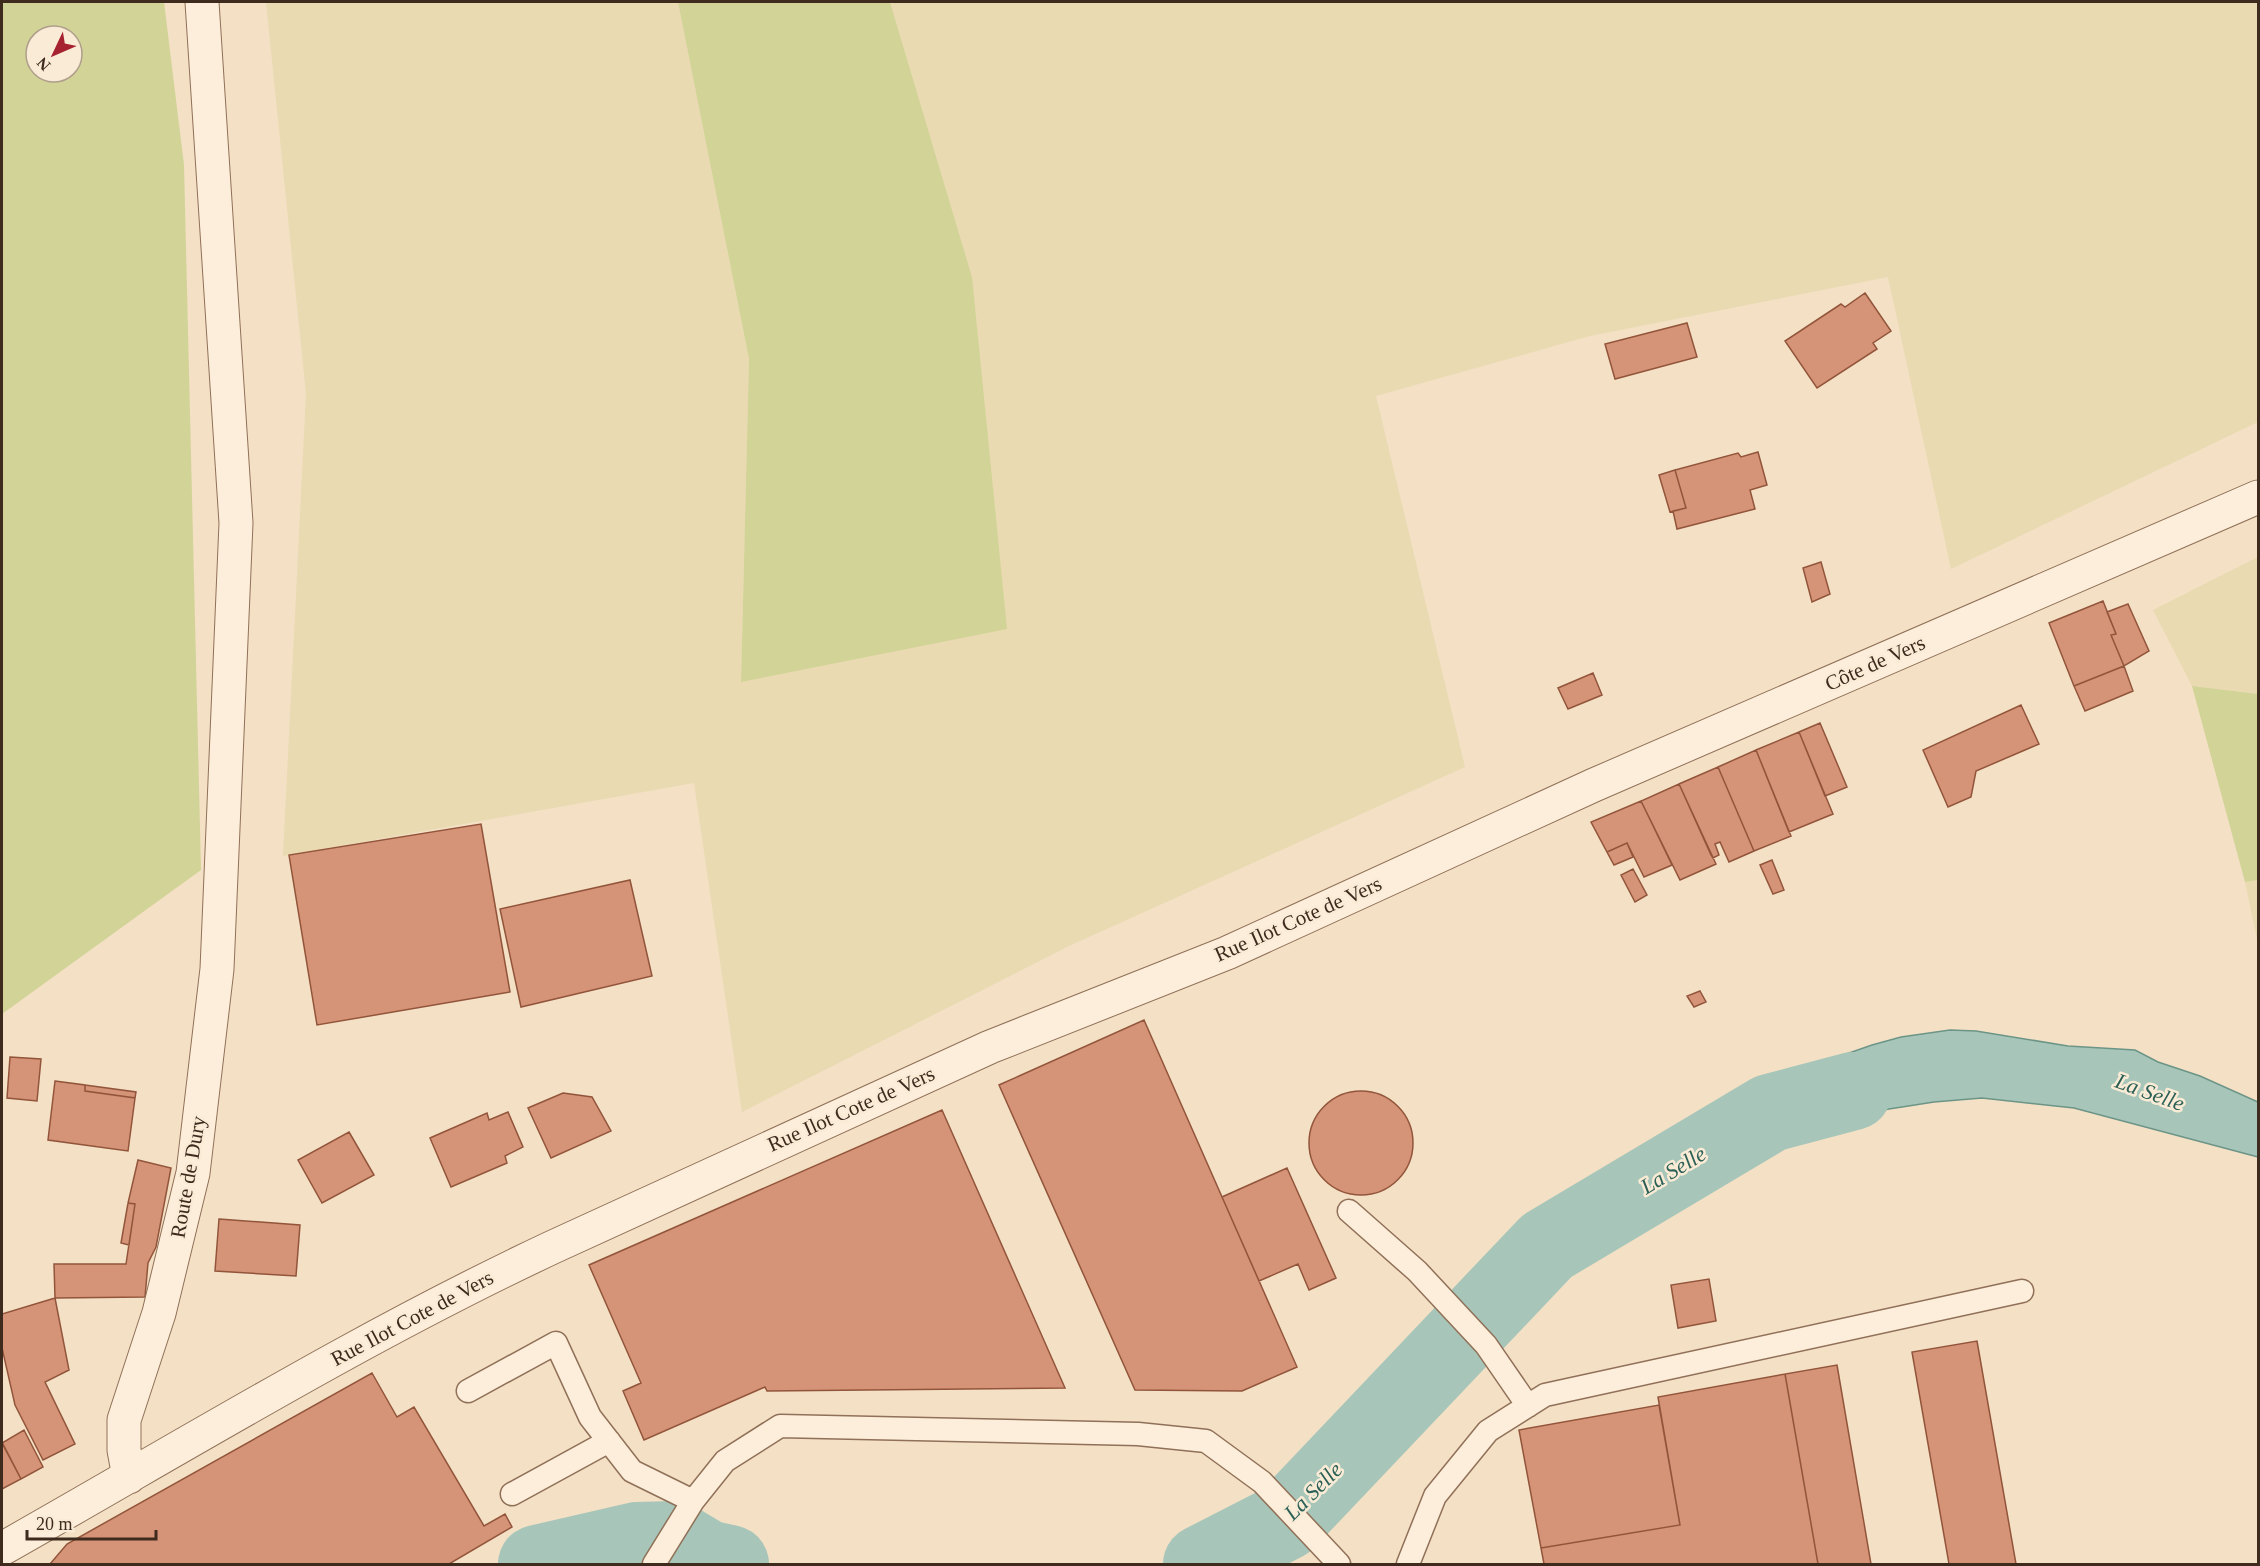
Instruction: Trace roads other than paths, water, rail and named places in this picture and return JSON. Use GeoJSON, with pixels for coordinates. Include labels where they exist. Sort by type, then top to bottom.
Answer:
{"type":"FeatureCollection","features":[{"type":"Feature","properties":{"kind":"street","name":"Route de Dury"},"geometry":{"type":"LineString","coordinates":[[129,1477],[124,1450],[124,1420],[159,1313],[193,1173],[217,969],[236,523],[202,2]]}},
{"type":"Feature","properties":{"kind":"street","name":"Côte de Vers"},"geometry":{"type":"LineString","coordinates":[[1594,785],[2259,497]]}},
{"type":"Feature","properties":{"kind":"street","name":"Rue Ilot Cote de Vers"},"geometry":{"type":"LineString","coordinates":[[2,1549],[316,1368],[482,1280],[979,1052],[1227,953],[1594,785]]}},
{"type":"Feature","properties":{"kind":"lane"},"geometry":{"type":"LineString","coordinates":[[1349,1211],[1417,1271],[1486,1345],[1528,1406]]}},
{"type":"Feature","properties":{"kind":"lane"},"geometry":{"type":"LineString","coordinates":[[1408,1564],[1436,1496],[1488,1431],[1545,1395],[2022,1292]]}},
{"type":"Feature","properties":{"kind":"lane"},"geometry":{"type":"LineString","coordinates":[[468,1391],[556,1343],[590,1417],[632,1471],[688,1509]]}},
{"type":"Feature","properties":{"kind":"lane"},"geometry":{"type":"LineString","coordinates":[[654,1564],[688,1509],[724,1461],[780,1426],[1138,1434],[1206,1441],[1263,1482],[1339,1564]]}},
{"type":"Feature","properties":{"kind":"lane"},"geometry":{"type":"LineString","coordinates":[[512,1494],[609,1441]]}},
{"type":"Feature","properties":{"kind":"water"},"geometry":{"type":"Polygon","coordinates":[[[1950,1030],[1976,1031],[2068,1046],[2135,1050],[2158,1062],[2200,1076],[2258,1102],[2258,1157],[2074,1108],[1982,1098],[1934,1102],[1857,1114],[1763,1150],[1740,1091],[1872,1045],[1901,1037],[1950,1030]]]}},
{"type":"Feature","properties":{"kind":"waterway","name":"La Selle"},"geometry":{"type":"LineString","coordinates":[[1202,1564],[1286,1521],[1547,1246],[1770,1113],[1853,1091]]}},
{"type":"Feature","properties":{"kind":"waterway","name":"La Selle"},"geometry":{"type":"LineString","coordinates":[[537,1564],[637,1541],[675,1540],[707,1559],[730,1564]]}}]}
